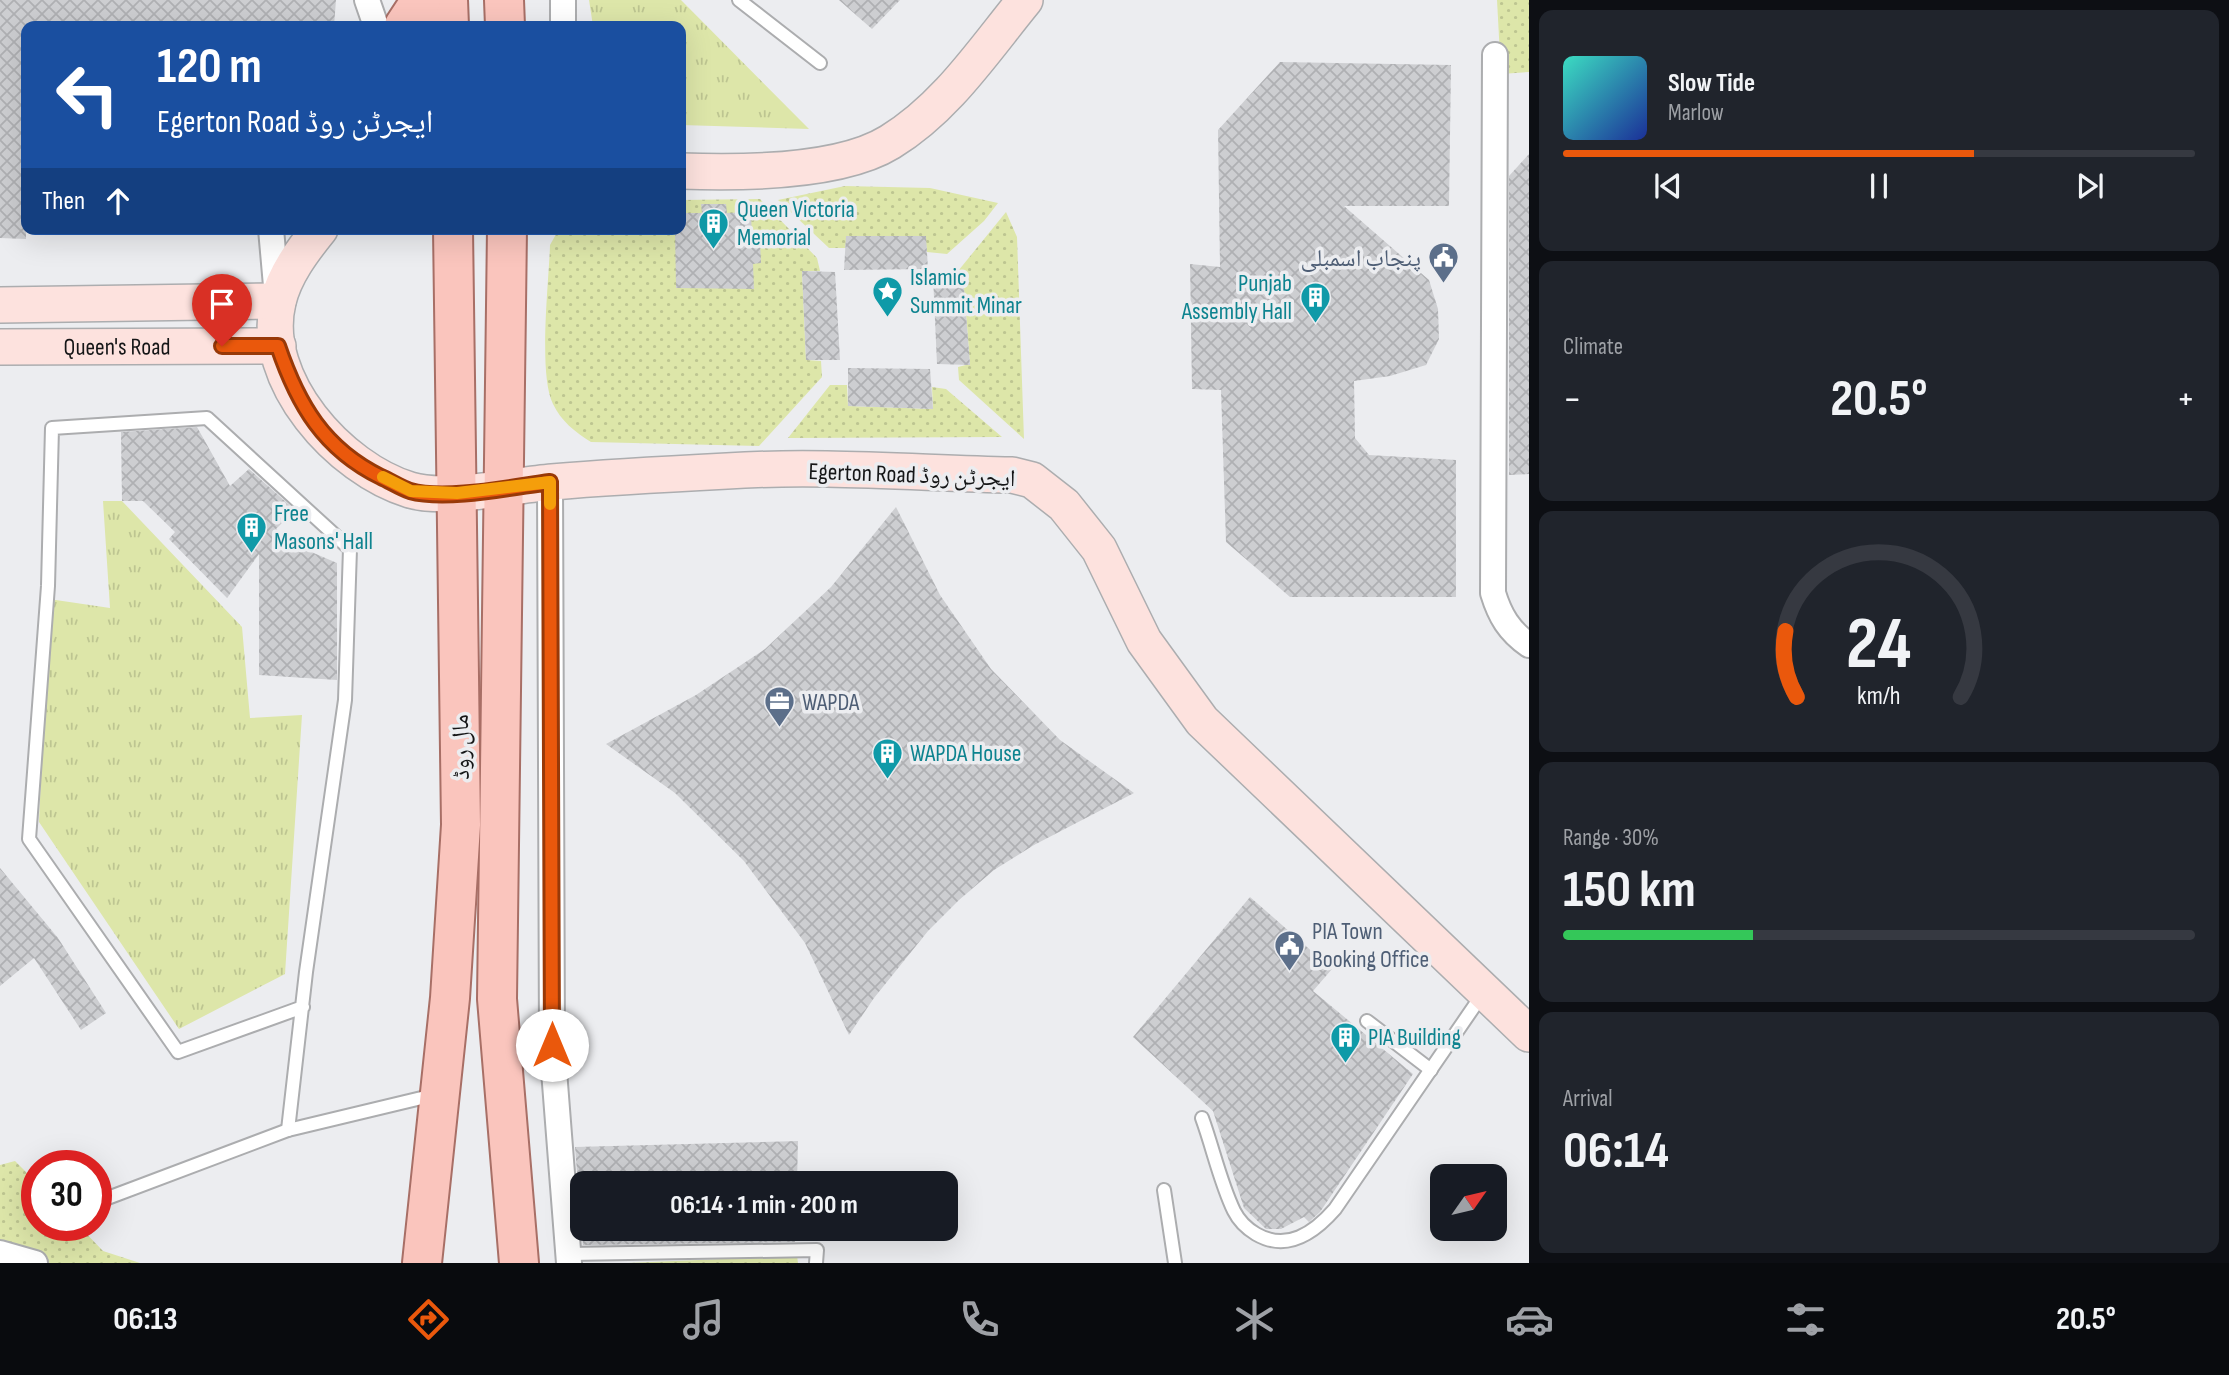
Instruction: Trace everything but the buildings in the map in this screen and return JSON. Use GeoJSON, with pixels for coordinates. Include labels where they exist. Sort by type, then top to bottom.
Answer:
{"type":"FeatureCollection","features":[{"type":"Feature","properties":{"kind":"main road"},"geometry":{"type":"LineString","coordinates":[[407,21],[421,0]]}},
{"type":"Feature","properties":{"kind":"main road"},"geometry":{"type":"LineString","coordinates":[[448,0],[449,21]]}},
{"type":"Feature","properties":{"kind":"main road"},"geometry":{"type":"LineString","coordinates":[[504,0],[505,21]]}},
{"type":"Feature","properties":{"kind":"main road","name":"مال روڈ"},"geometry":{"type":"LineString","coordinates":[[422,1263],[450,998],[461,825],[453,235]]}},
{"type":"Feature","properties":{"kind":"main road","name":"مال روڈ"},"geometry":{"type":"LineString","coordinates":[[508,235],[497,999],[519,1263]]}},
{"type":"Feature","properties":{"kind":"main road"},"geometry":{"type":"LineString","coordinates":[[450,998],[497,999]]}},
{"type":"Feature","properties":{"kind":"street"},"geometry":{"type":"LineString","coordinates":[[367,0],[374,21]]}},
{"type":"Feature","properties":{"kind":"street"},"geometry":{"type":"LineString","coordinates":[[563,0],[563,21]]}},
{"type":"Feature","properties":{"kind":"street"},"geometry":{"type":"LineString","coordinates":[[686,170],[738,173],[820,163],[853,156],[888,144],[950,93],[1025,0]]}},
{"type":"Feature","properties":{"kind":"street"},"geometry":{"type":"LineString","coordinates":[[1494,55],[1493,593],[1500,615],[1514,635],[1529,645]]}},
{"type":"Feature","properties":{"kind":"street"},"geometry":{"type":"LineString","coordinates":[[272,235],[278,302],[278,346]]}},
{"type":"Feature","properties":{"kind":"street"},"geometry":{"type":"LineString","coordinates":[[278,302],[290,272],[316,235]]}},
{"type":"Feature","properties":{"kind":"street","name":"Queen's Road"},"geometry":{"type":"LineString","coordinates":[[0,305],[278,302]]}},
{"type":"Feature","properties":{"kind":"street","name":"Queen's Road"},"geometry":{"type":"LineString","coordinates":[[0,347],[278,346]]}},
{"type":"Feature","properties":{"kind":"street","name":"Egerton Road ایجرٹن روڈ"},"geometry":{"type":"LineString","coordinates":[[278,346],[287,373],[322,433],[354,464],[411,491],[457,493],[550,482],[749,470],[1012,475],[1032,480],[1064,505],[1100,549],[1143,641],[1202,721],[1529,1034]]}},
{"type":"Feature","properties":{"kind":"street"},"geometry":{"type":"LineString","coordinates":[[550,482],[552,1045],[569,1258]]}},
{"type":"Feature","properties":{"kind":"street"},"geometry":{"type":"LineString","coordinates":[[0,1253],[35,1263]]}},
{"type":"Feature","properties":{"kind":"lane"},"geometry":{"type":"LineString","coordinates":[[740,0],[820,63]]}},
{"type":"Feature","properties":{"kind":"lane"},"geometry":{"type":"LineString","coordinates":[[288,1130],[345,700],[350,549],[207,418],[52,428],[48,586],[29,839],[178,1052],[303,1007]]}},
{"type":"Feature","properties":{"kind":"lane"},"geometry":{"type":"LineString","coordinates":[[1202,1118],[1234,1211],[1245,1227],[1273,1242],[1297,1240],[1320,1226],[1335,1209],[1484,992]]}},
{"type":"Feature","properties":{"kind":"lane"},"geometry":{"type":"LineString","coordinates":[[1367,1021],[1432,1070]]}},
{"type":"Feature","properties":{"kind":"lane"},"geometry":{"type":"LineString","coordinates":[[112,1196],[288,1130],[438,1094]]}},
{"type":"Feature","properties":{"kind":"lane"},"geometry":{"type":"LineString","coordinates":[[1164,1190],[1175,1263]]}},
{"type":"Feature","properties":{"kind":"lane"},"geometry":{"type":"LineString","coordinates":[[569,1258],[817,1250],[816,1263]]}},
{"type":"Feature","properties":{"kind":"green space"},"geometry":{"type":"Polygon","coordinates":[[[589,0],[681,0],[809,129],[686,125],[686,21],[592,21],[589,0]]]}},
{"type":"Feature","properties":{"kind":"green space"},"geometry":{"type":"Polygon","coordinates":[[[1497,0],[1529,0],[1529,72],[1501,74],[1497,0]]]}},
{"type":"Feature","properties":{"kind":"green space"},"geometry":{"type":"Polygon","coordinates":[[[845,186],[930,188],[998,203],[984,221],[947,254],[927,252],[925,236],[847,236],[845,248],[829,248],[778,200],[845,186]]]}},
{"type":"Feature","properties":{"kind":"green space"},"geometry":{"type":"Polygon","coordinates":[[[760,199],[817,258],[820,271],[802,271],[806,360],[821,361],[822,377],[759,446],[591,442],[564,421],[553,404],[549,390],[545,350],[550,245],[556,235],[686,235],[686,200],[760,199]]]}},
{"type":"Feature","properties":{"kind":"green space"},"geometry":{"type":"Polygon","coordinates":[[[1006,212],[1017,237],[1024,439],[959,380],[958,367],[970,364],[963,276],[954,276],[1006,212]]]}},
{"type":"Feature","properties":{"kind":"green space"},"geometry":{"type":"Polygon","coordinates":[[[830,385],[847,385],[848,406],[933,409],[932,387],[946,389],[1002,437],[788,438],[830,385]]]}},
{"type":"Feature","properties":{"kind":"green space"},"geometry":{"type":"Polygon","coordinates":[[[103,501],[122,501],[242,627],[250,718],[302,715],[285,974],[179,1029],[39,822],[49,599],[110,608],[103,501]]]}},
{"type":"Feature","properties":{"kind":"green space"},"geometry":{"type":"Polygon","coordinates":[[[15,1161],[21,1167],[21,1241],[93,1241],[103,1251],[140,1263],[0,1263],[0,1165],[15,1161]]]}},
{"type":"Feature","properties":{"kind":"green space"},"geometry":{"type":"Polygon","coordinates":[[[797,1256],[798,1263],[628,1263],[797,1256]]]}},
{"type":"Feature","properties":{"kind":"slow traffic"},"geometry":{"type":"LineString","coordinates":[[383,477],[411,491],[457,493],[550,482],[550,504]]}},
{"type":"Feature","properties":{"kind":"place","name":"Queen Victoria Memorial"},"geometry":{"type":"Point","coordinates":[714,250]}},
{"type":"Feature","properties":{"kind":"place","name":"پنجاب اسمبلی"},"geometry":{"type":"Point","coordinates":[1444,285]}},
{"type":"Feature","properties":{"kind":"place","name":"Islamic Summit Minar"},"geometry":{"type":"Point","coordinates":[887,318]}},
{"type":"Feature","properties":{"kind":"place","name":"Punjab Assembly Hall"},"geometry":{"type":"Point","coordinates":[1315,324]}},
{"type":"Feature","properties":{"kind":"place","name":"Free Masons' Hall"},"geometry":{"type":"Point","coordinates":[251,554]}},
{"type":"Feature","properties":{"kind":"place","name":"WAPDA"},"geometry":{"type":"Point","coordinates":[779,729]}},
{"type":"Feature","properties":{"kind":"place","name":"WAPDA House"},"geometry":{"type":"Point","coordinates":[887,780]}},
{"type":"Feature","properties":{"kind":"place","name":"PIA Town Booking Office"},"geometry":{"type":"Point","coordinates":[1289,972]}},
{"type":"Feature","properties":{"kind":"place","name":"PIA Building"},"geometry":{"type":"Point","coordinates":[1345,1064]}},
{"type":"Feature","properties":{"kind":"route"},"geometry":{"type":"LineString","coordinates":[[222,346],[278,346],[287,373],[322,433],[354,464],[411,491],[457,493],[550,482],[552,1045]]}}]}
